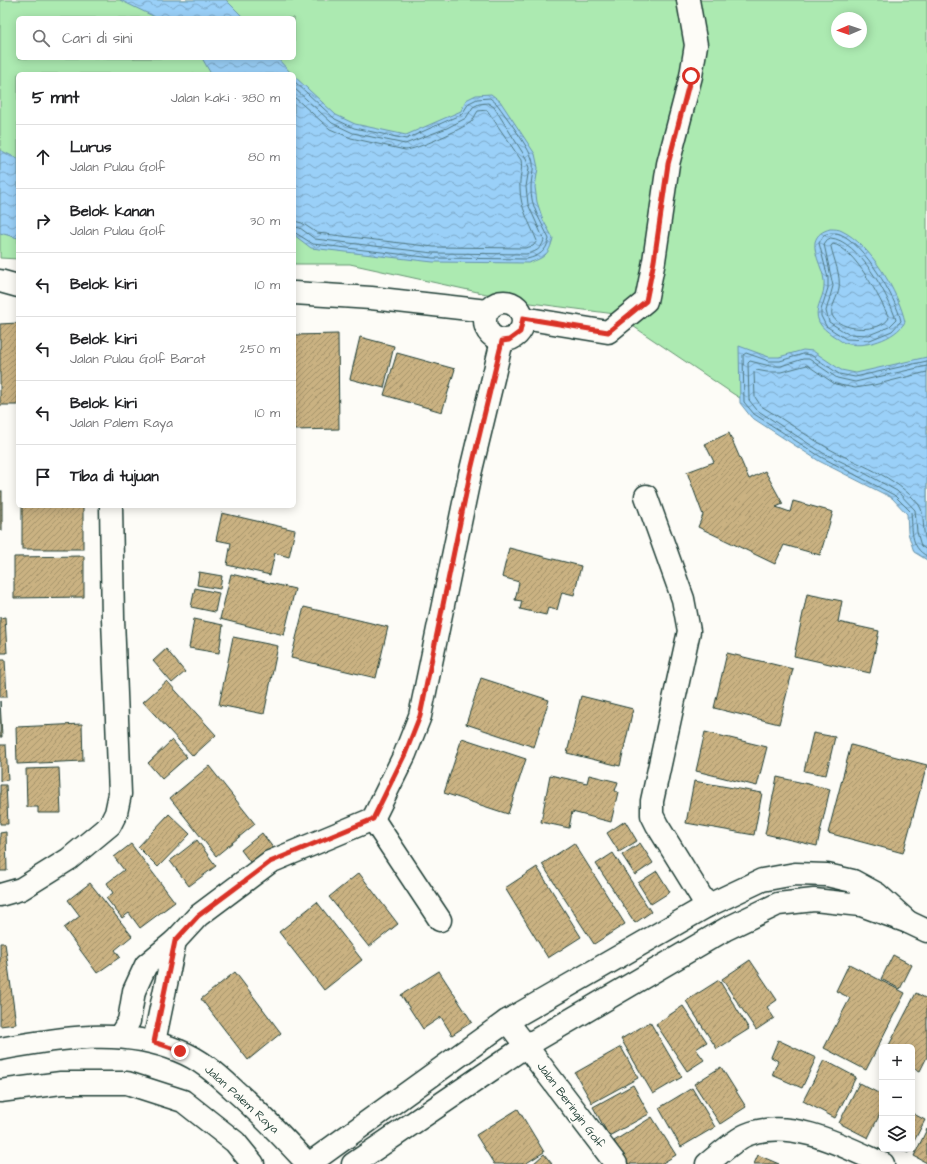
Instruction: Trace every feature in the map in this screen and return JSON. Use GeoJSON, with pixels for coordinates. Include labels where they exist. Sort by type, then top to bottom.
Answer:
{"type":"FeatureCollection","features":[{"type":"Feature","properties":{"kind":"street"},"geometry":{"type":"LineString","coordinates":[[523,318],[608,332],[646,301],[654,261],[668,164],[691,76],[696,45],[688,0]]}},
{"type":"Feature","properties":{"kind":"street"},"geometry":{"type":"LineString","coordinates":[[0,282],[16,286]]}},
{"type":"Feature","properties":{"kind":"street"},"geometry":{"type":"LineString","coordinates":[[296,293],[371,298],[487,311]]}},
{"type":"Feature","properties":{"kind":"street"},"geometry":{"type":"LineString","coordinates":[[507,302],[518,308],[523,318],[520,332],[509,340],[502,341],[490,335],[486,330],[485,317],[487,311],[496,303],[507,302]]}},
{"type":"Feature","properties":{"kind":"street"},"geometry":{"type":"LineString","coordinates":[[119,1037],[129,1022],[136,985],[146,965],[175,941],[198,916],[270,862],[373,819],[405,754],[420,716],[470,474],[502,341]]}},
{"type":"Feature","properties":{"kind":"street"},"geometry":{"type":"LineString","coordinates":[[646,496],[683,599],[689,631],[652,801],[652,814],[657,826],[707,906]]}},
{"type":"Feature","properties":{"kind":"street"},"geometry":{"type":"LineString","coordinates":[[0,895],[21,889],[69,859],[110,825],[116,813],[120,794],[113,619],[111,508]]}},
{"type":"Feature","properties":{"kind":"street"},"geometry":{"type":"LineString","coordinates":[[373,819],[440,920]]}},
{"type":"Feature","properties":{"kind":"street"},"geometry":{"type":"LineString","coordinates":[[309,1164],[507,1020],[707,906],[762,880],[795,874],[828,875],[852,881],[877,894],[918,926]]}},
{"type":"Feature","properties":{"kind":"street"},"geometry":{"type":"LineString","coordinates":[[354,1164],[526,1046],[726,929],[778,904],[814,900],[861,905],[918,926]]}},
{"type":"Feature","properties":{"kind":"street"},"geometry":{"type":"LineString","coordinates":[[154,1042],[175,941]]}},
{"type":"Feature","properties":{"kind":"street","name":"Jalan Beringin Golf"},"geometry":{"type":"LineString","coordinates":[[507,1020],[616,1164]]}},
{"type":"Feature","properties":{"kind":"street","name":"Jalan Palem Raya"},"geometry":{"type":"LineString","coordinates":[[0,1048],[57,1038],[119,1037],[154,1042],[180,1051],[209,1067],[263,1115],[309,1164]]}},
{"type":"Feature","properties":{"kind":"street"},"geometry":{"type":"LineString","coordinates":[[0,1091],[61,1083],[126,1083],[183,1102],[235,1142],[253,1164]]}},
{"type":"Feature","properties":{"kind":"street"},"geometry":{"type":"LineString","coordinates":[[707,1164],[746,1135],[772,1130],[805,1132],[841,1144],[883,1164]]}},
{"type":"Feature","properties":{"kind":"green space"},"geometry":{"type":"Polygon","coordinates":[[[0,0],[927,0],[927,532],[888,493],[732,393],[615,314],[523,302],[350,264],[296,264],[296,72],[16,72],[16,259],[0,258],[0,0]]]}},
{"type":"Feature","properties":{"kind":"water"},"geometry":{"type":"Polygon","coordinates":[[[120,0],[226,0],[242,16],[153,16],[120,0]]]}},
{"type":"Feature","properties":{"kind":"water"},"geometry":{"type":"Polygon","coordinates":[[[203,60],[279,60],[290,72],[210,72],[203,60]]]}},
{"type":"Feature","properties":{"kind":"water"},"geometry":{"type":"Polygon","coordinates":[[[296,78],[336,115],[355,124],[406,135],[461,111],[466,100],[476,95],[491,94],[500,101],[535,154],[538,168],[535,187],[537,202],[543,220],[553,238],[548,252],[538,259],[528,263],[433,262],[311,248],[296,237],[296,78]]]}},
{"type":"Feature","properties":{"kind":"water"},"geometry":{"type":"Polygon","coordinates":[[[0,150],[16,158],[16,237],[0,233],[0,150]]]}},
{"type":"Feature","properties":{"kind":"water"},"geometry":{"type":"Polygon","coordinates":[[[830,229],[841,230],[863,247],[882,270],[897,297],[905,322],[887,338],[861,345],[853,345],[840,341],[826,331],[819,322],[817,313],[823,292],[824,281],[816,253],[815,242],[821,233],[830,229]]]}},
{"type":"Feature","properties":{"kind":"water"},"geometry":{"type":"Polygon","coordinates":[[[739,346],[769,357],[779,357],[803,350],[813,351],[841,370],[856,373],[927,357],[927,560],[914,552],[908,533],[907,514],[892,498],[819,461],[751,417],[740,403],[739,346]]]}},
{"type":"Feature","properties":{"kind":"building"},"geometry":{"type":"Polygon","coordinates":[[[16,323],[16,405],[0,405],[0,324],[16,323]]]}},
{"type":"Feature","properties":{"kind":"building"},"geometry":{"type":"Polygon","coordinates":[[[338,334],[339,429],[296,430],[296,335],[338,334]]]}},
{"type":"Feature","properties":{"kind":"building"},"geometry":{"type":"Polygon","coordinates":[[[360,337],[394,346],[384,388],[350,379],[360,337]]]}},
{"type":"Feature","properties":{"kind":"building"},"geometry":{"type":"Polygon","coordinates":[[[397,353],[455,369],[442,412],[384,395],[397,353]]]}},
{"type":"Feature","properties":{"kind":"building"},"geometry":{"type":"Polygon","coordinates":[[[729,433],[749,479],[765,471],[783,504],[776,507],[790,512],[793,501],[833,512],[820,555],[784,545],[775,564],[698,527],[703,515],[687,472],[714,462],[705,444],[729,433]]]}},
{"type":"Feature","properties":{"kind":"building"},"geometry":{"type":"Polygon","coordinates":[[[0,491],[2,491],[2,530],[0,530],[0,491]]]}},
{"type":"Feature","properties":{"kind":"building"},"geometry":{"type":"Polygon","coordinates":[[[22,508],[83,508],[83,549],[22,549],[22,508]]]}},
{"type":"Feature","properties":{"kind":"building"},"geometry":{"type":"Polygon","coordinates":[[[222,513],[295,530],[289,557],[275,553],[270,575],[227,565],[231,543],[216,540],[222,513]]]}},
{"type":"Feature","properties":{"kind":"building"},"geometry":{"type":"Polygon","coordinates":[[[509,548],[581,566],[574,595],[562,592],[557,610],[548,608],[546,615],[520,609],[522,601],[515,600],[519,582],[502,577],[509,548]]]}},
{"type":"Feature","properties":{"kind":"building"},"geometry":{"type":"Polygon","coordinates":[[[84,556],[84,597],[14,598],[14,557],[84,556]]]}},
{"type":"Feature","properties":{"kind":"building"},"geometry":{"type":"Polygon","coordinates":[[[199,572],[222,576],[220,589],[197,585],[199,572]]]}},
{"type":"Feature","properties":{"kind":"building"},"geometry":{"type":"Polygon","coordinates":[[[231,574],[295,589],[284,635],[220,619],[231,574]]]}},
{"type":"Feature","properties":{"kind":"building"},"geometry":{"type":"Polygon","coordinates":[[[195,588],[219,593],[215,612],[191,607],[195,588]]]}},
{"type":"Feature","properties":{"kind":"building"},"geometry":{"type":"Polygon","coordinates":[[[807,594],[842,601],[838,622],[879,631],[870,673],[794,656],[807,594]]]}},
{"type":"Feature","properties":{"kind":"building"},"geometry":{"type":"Polygon","coordinates":[[[304,607],[388,627],[376,678],[291,658],[304,607]]]}},
{"type":"Feature","properties":{"kind":"building"},"geometry":{"type":"Polygon","coordinates":[[[5,617],[7,653],[0,653],[0,618],[5,617]]]}},
{"type":"Feature","properties":{"kind":"building"},"geometry":{"type":"Polygon","coordinates":[[[194,619],[223,625],[219,653],[189,648],[194,619]]]}},
{"type":"Feature","properties":{"kind":"building"},"geometry":{"type":"Polygon","coordinates":[[[233,637],[278,646],[264,714],[219,705],[233,637]]]}},
{"type":"Feature","properties":{"kind":"building"},"geometry":{"type":"Polygon","coordinates":[[[166,649],[185,672],[172,683],[153,661],[166,649]]]}},
{"type":"Feature","properties":{"kind":"building"},"geometry":{"type":"Polygon","coordinates":[[[727,653],[793,669],[779,724],[714,708],[727,653]]]}},
{"type":"Feature","properties":{"kind":"building"},"geometry":{"type":"Polygon","coordinates":[[[0,660],[5,660],[7,697],[0,697],[0,660]]]}},
{"type":"Feature","properties":{"kind":"building"},"geometry":{"type":"Polygon","coordinates":[[[481,678],[549,700],[534,747],[466,724],[481,678]]]}},
{"type":"Feature","properties":{"kind":"building"},"geometry":{"type":"Polygon","coordinates":[[[167,681],[216,735],[193,756],[143,702],[167,681]]]}},
{"type":"Feature","properties":{"kind":"building"},"geometry":{"type":"Polygon","coordinates":[[[581,696],[633,709],[620,766],[567,753],[581,696]]]}},
{"type":"Feature","properties":{"kind":"building"},"geometry":{"type":"Polygon","coordinates":[[[0,701],[2,737],[0,737],[0,701]]]}},
{"type":"Feature","properties":{"kind":"building"},"geometry":{"type":"Polygon","coordinates":[[[82,724],[83,761],[17,764],[16,727],[82,724]]]}},
{"type":"Feature","properties":{"kind":"building"},"geometry":{"type":"Polygon","coordinates":[[[705,732],[767,747],[757,786],[696,771],[705,732]]]}},
{"type":"Feature","properties":{"kind":"building"},"geometry":{"type":"Polygon","coordinates":[[[813,733],[835,737],[826,775],[804,771],[813,733]]]}},
{"type":"Feature","properties":{"kind":"building"},"geometry":{"type":"Polygon","coordinates":[[[462,738],[526,759],[508,814],[444,793],[462,738]]]}},
{"type":"Feature","properties":{"kind":"building"},"geometry":{"type":"Polygon","coordinates":[[[172,740],[187,757],[162,779],[148,763],[172,740]]]}},
{"type":"Feature","properties":{"kind":"building"},"geometry":{"type":"Polygon","coordinates":[[[0,745],[6,745],[8,780],[0,781],[0,745]]]}},
{"type":"Feature","properties":{"kind":"building"},"geometry":{"type":"Polygon","coordinates":[[[851,745],[927,765],[903,853],[828,833],[851,745]]]}},
{"type":"Feature","properties":{"kind":"building"},"geometry":{"type":"Polygon","coordinates":[[[209,766],[255,824],[216,856],[170,798],[209,766]]]}},
{"type":"Feature","properties":{"kind":"building"},"geometry":{"type":"Polygon","coordinates":[[[59,768],[61,813],[38,813],[38,807],[27,807],[26,769],[59,768]]]}},
{"type":"Feature","properties":{"kind":"building"},"geometry":{"type":"Polygon","coordinates":[[[550,775],[587,783],[589,775],[618,782],[615,791],[618,792],[611,822],[572,812],[569,828],[541,822],[550,775]]]}},
{"type":"Feature","properties":{"kind":"building"},"geometry":{"type":"Polygon","coordinates":[[[777,777],[830,789],[817,846],[765,834],[777,777]]]}},
{"type":"Feature","properties":{"kind":"building"},"geometry":{"type":"Polygon","coordinates":[[[694,781],[762,793],[754,835],[686,823],[694,781]]]}},
{"type":"Feature","properties":{"kind":"building"},"geometry":{"type":"Polygon","coordinates":[[[0,785],[6,785],[8,824],[0,824],[0,785]]]}},
{"type":"Feature","properties":{"kind":"building"},"geometry":{"type":"Polygon","coordinates":[[[169,814],[190,834],[158,867],[138,847],[169,814]]]}},
{"type":"Feature","properties":{"kind":"building"},"geometry":{"type":"Polygon","coordinates":[[[625,821],[637,841],[619,852],[607,833],[625,821]]]}},
{"type":"Feature","properties":{"kind":"building"},"geometry":{"type":"Polygon","coordinates":[[[6,832],[7,871],[0,871],[0,833],[6,832]]]}},
{"type":"Feature","properties":{"kind":"building"},"geometry":{"type":"Polygon","coordinates":[[[262,833],[274,849],[253,866],[241,850],[262,833]]]}},
{"type":"Feature","properties":{"kind":"building"},"geometry":{"type":"Polygon","coordinates":[[[197,840],[216,866],[189,886],[170,861],[197,840]]]}},
{"type":"Feature","properties":{"kind":"building"},"geometry":{"type":"Polygon","coordinates":[[[574,843],[625,924],[594,944],[542,864],[574,843]]]}},
{"type":"Feature","properties":{"kind":"building"},"geometry":{"type":"Polygon","coordinates":[[[640,843],[653,863],[635,875],[622,855],[640,843]]]}},
{"type":"Feature","properties":{"kind":"building"},"geometry":{"type":"Polygon","coordinates":[[[131,844],[175,902],[140,928],[129,913],[122,918],[106,898],[113,893],[107,883],[124,870],[114,857],[131,844]]]}},
{"type":"Feature","properties":{"kind":"building"},"geometry":{"type":"Polygon","coordinates":[[[613,853],[651,912],[635,923],[596,864],[613,853]]]}},
{"type":"Feature","properties":{"kind":"building"},"geometry":{"type":"Polygon","coordinates":[[[537,867],[581,937],[548,958],[505,888],[537,867]]]}},
{"type":"Feature","properties":{"kind":"building"},"geometry":{"type":"Polygon","coordinates":[[[657,871],[670,892],[651,904],[638,883],[657,871]]]}},
{"type":"Feature","properties":{"kind":"building"},"geometry":{"type":"Polygon","coordinates":[[[359,873],[398,924],[369,947],[329,897],[359,873]]]}},
{"type":"Feature","properties":{"kind":"building"},"geometry":{"type":"Polygon","coordinates":[[[90,883],[132,936],[115,950],[120,957],[97,973],[64,928],[80,916],[68,900],[90,883]]]}},
{"type":"Feature","properties":{"kind":"building"},"geometry":{"type":"Polygon","coordinates":[[[317,902],[362,960],[324,990],[279,932],[317,902]]]}},
{"type":"Feature","properties":{"kind":"building"},"geometry":{"type":"Polygon","coordinates":[[[0,943],[5,943],[16,1024],[0,1026],[0,943]]]}},
{"type":"Feature","properties":{"kind":"building"},"geometry":{"type":"Polygon","coordinates":[[[893,955],[912,965],[900,989],[881,979],[893,955]]]}},
{"type":"Feature","properties":{"kind":"building"},"geometry":{"type":"Polygon","coordinates":[[[750,960],[777,1000],[767,1007],[774,1018],[756,1030],[722,979],[750,960]]]}},
{"type":"Feature","properties":{"kind":"building"},"geometry":{"type":"Polygon","coordinates":[[[849,964],[905,993],[866,1070],[824,1048],[850,998],[836,991],[849,964]]]}},
{"type":"Feature","properties":{"kind":"building"},"geometry":{"type":"Polygon","coordinates":[[[439,971],[472,1022],[452,1035],[441,1017],[423,1029],[401,995],[439,971]]]}},
{"type":"Feature","properties":{"kind":"building"},"geometry":{"type":"Polygon","coordinates":[[[235,972],[281,1033],[248,1060],[201,999],[235,972]]]}},
{"type":"Feature","properties":{"kind":"building"},"geometry":{"type":"Polygon","coordinates":[[[719,980],[749,1029],[717,1049],[686,1001],[719,980]]]}},
{"type":"Feature","properties":{"kind":"building"},"geometry":{"type":"Polygon","coordinates":[[[916,993],[927,999],[927,1057],[920,1071],[915,1068],[915,1044],[890,1044],[916,993]]]}},
{"type":"Feature","properties":{"kind":"building"},"geometry":{"type":"Polygon","coordinates":[[[683,1006],[707,1042],[696,1049],[704,1060],[687,1071],[656,1024],[683,1006]]]}},
{"type":"Feature","properties":{"kind":"building"},"geometry":{"type":"Polygon","coordinates":[[[650,1022],[682,1077],[653,1094],[621,1039],[650,1022]]]}},
{"type":"Feature","properties":{"kind":"building"},"geometry":{"type":"Polygon","coordinates":[[[778,1040],[816,1058],[802,1088],[772,1075],[778,1061],[771,1057],[778,1040]]]}},
{"type":"Feature","properties":{"kind":"building"},"geometry":{"type":"Polygon","coordinates":[[[621,1047],[638,1078],[592,1103],[575,1073],[621,1047]]]}},
{"type":"Feature","properties":{"kind":"building"},"geometry":{"type":"Polygon","coordinates":[[[824,1060],[856,1077],[835,1118],[803,1101],[824,1060]]]}},
{"type":"Feature","properties":{"kind":"building"},"geometry":{"type":"Polygon","coordinates":[[[721,1067],[746,1107],[720,1124],[694,1084],[721,1067]]]}},
{"type":"Feature","properties":{"kind":"building"},"geometry":{"type":"Polygon","coordinates":[[[859,1083],[879,1093],[879,1116],[868,1138],[839,1123],[859,1083]]]}},
{"type":"Feature","properties":{"kind":"building"},"geometry":{"type":"Polygon","coordinates":[[[633,1085],[649,1114],[609,1136],[593,1107],[633,1085]]]}},
{"type":"Feature","properties":{"kind":"building"},"geometry":{"type":"Polygon","coordinates":[[[692,1088],[715,1127],[681,1147],[659,1108],[692,1088]]]}},
{"type":"Feature","properties":{"kind":"building"},"geometry":{"type":"Polygon","coordinates":[[[518,1109],[544,1152],[525,1164],[494,1164],[476,1135],[518,1109]]]}},
{"type":"Feature","properties":{"kind":"building"},"geometry":{"type":"Polygon","coordinates":[[[915,1115],[925,1120],[915,1139],[915,1115]]]}},
{"type":"Feature","properties":{"kind":"building"},"geometry":{"type":"Polygon","coordinates":[[[652,1117],[676,1155],[661,1164],[628,1164],[614,1141],[652,1117]]]}},
{"type":"Feature","properties":{"kind":"building"},"geometry":{"type":"Polygon","coordinates":[[[927,1129],[927,1163],[914,1156],[927,1129]]]}},
{"type":"Feature","properties":{"kind":"building"},"geometry":{"type":"Polygon","coordinates":[[[544,1154],[552,1164],[533,1164],[544,1154]]]}},
{"type":"Feature","properties":{"kind":"building"},"geometry":{"type":"Polygon","coordinates":[[[758,1155],[779,1164],[754,1164],[758,1155]]]}},
{"type":"Feature","properties":{"kind":"route"},"geometry":{"type":"LineString","coordinates":[[180,1051],[154,1042],[175,941],[198,916],[270,862],[373,819],[405,754],[420,716],[470,474],[493,387],[502,341],[515,337],[520,332],[523,325],[523,318],[608,332],[646,301],[654,261],[668,164],[691,76]]}}]}
